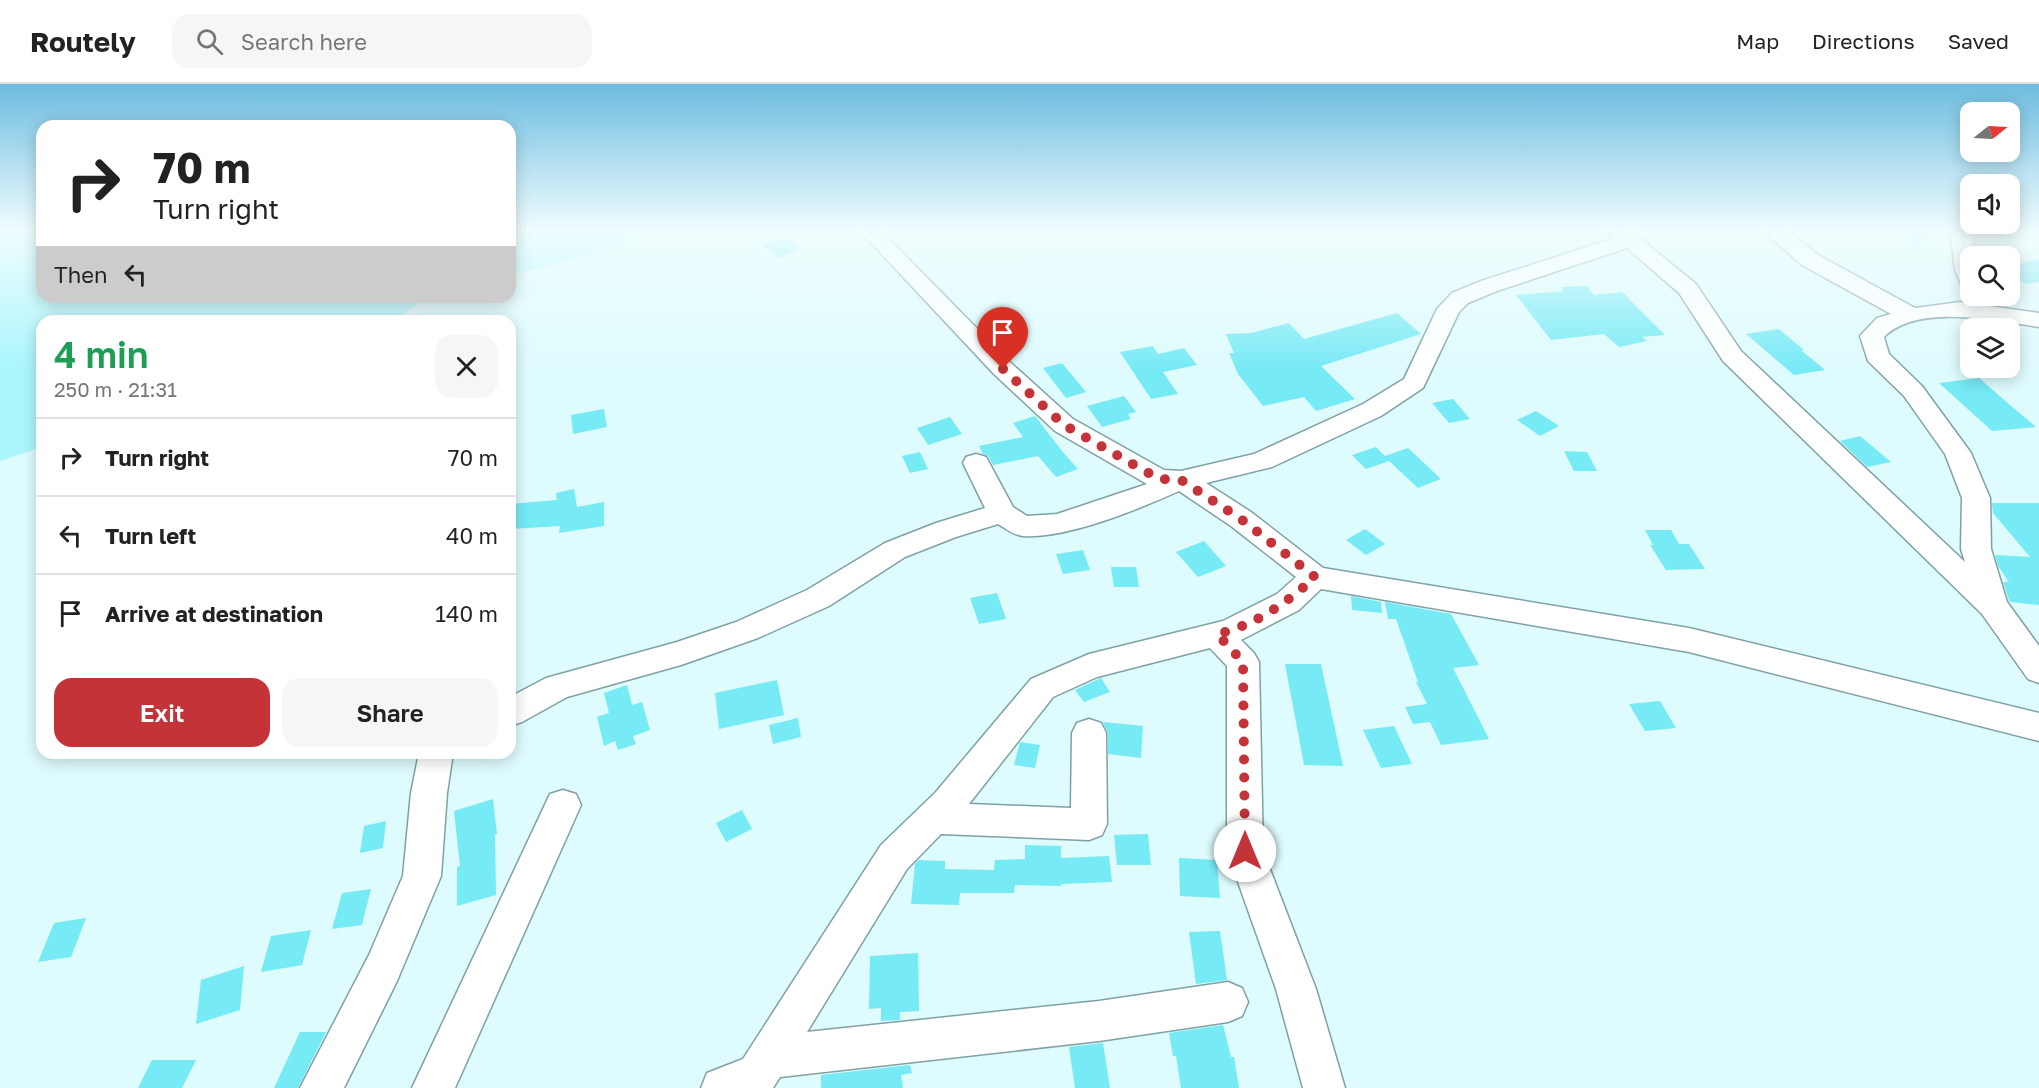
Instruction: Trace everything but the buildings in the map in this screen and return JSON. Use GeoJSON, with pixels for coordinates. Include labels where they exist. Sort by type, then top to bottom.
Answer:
{"type":"FeatureCollection","features":[{"type":"Feature","properties":{"kind":"street"},"geometry":{"type":"LineString","coordinates":[[914,277],[1003,369],[1064,425],[1159,479],[1181,480],[1241,519],[1315,577],[1689,640],[2039,727]]}},
{"type":"Feature","properties":{"kind":"street"},"geometry":{"type":"LineString","coordinates":[[976,463],[1002,513],[1022,526],[1058,525],[1143,496],[1181,480],[1262,461],[1372,410],[1414,383],[1449,309],[1460,298],[1513,277]]}},
{"type":"Feature","properties":{"kind":"street"},"geometry":{"type":"LineString","coordinates":[[1674,277],[1688,289],[1732,356],[1993,606],[2039,670]]}},
{"type":"Feature","properties":{"kind":"street"},"geometry":{"type":"LineString","coordinates":[[1841,277],[1912,316]]}},
{"type":"Feature","properties":{"kind":"street"},"geometry":{"type":"LineString","coordinates":[[1960,304],[1885,323],[1872,336],[1877,356],[1913,391],[1958,453],[1976,498],[1976,549],[1993,606]]}},
{"type":"Feature","properties":{"kind":"street"},"geometry":{"type":"LineString","coordinates":[[1985,306],[2039,320]]}},
{"type":"Feature","properties":{"kind":"street"},"geometry":{"type":"LineString","coordinates":[[516,709],[557,687],[681,653],[747,630],[818,598],[895,550],[946,530],[1002,513]]}},
{"type":"Feature","properties":{"kind":"street"},"geometry":{"type":"LineString","coordinates":[[722,1088],[757,1075],[894,857],[948,804],[1042,688],[1089,666],[1231,631],[1288,602],[1315,577]]}},
{"type":"Feature","properties":{"kind":"street"},"geometry":{"type":"LineString","coordinates":[[1217,634],[1243,662],[1245,851],[1296,989],[1324,1088]]}},
{"type":"Feature","properties":{"kind":"street"},"geometry":{"type":"LineString","coordinates":[[932,819],[1089,824],[1089,733]]}},
{"type":"Feature","properties":{"kind":"street"},"geometry":{"type":"LineString","coordinates":[[321,1088],[382,968],[422,876],[429,793],[435,759]]}},
{"type":"Feature","properties":{"kind":"street"},"geometry":{"type":"LineString","coordinates":[[433,1088],[563,806]]}},
{"type":"Feature","properties":{"kind":"street"},"geometry":{"type":"LineString","coordinates":[[769,1057],[1100,1020],[1228,1002]]}},
{"type":"Feature","properties":{"kind":"shaded area"},"geometry":{"type":"Polygon","coordinates":[[[0,277],[36,277],[36,303],[418,303],[401,315],[36,315],[36,449],[0,461],[0,277]]]}},
{"type":"Feature","properties":{"kind":"route"},"geometry":{"type":"LineString","coordinates":[[1003,369],[1064,425],[1159,479],[1181,480],[1241,519],[1315,577],[1288,602],[1231,631],[1217,634],[1243,662],[1245,851]]}}]}
